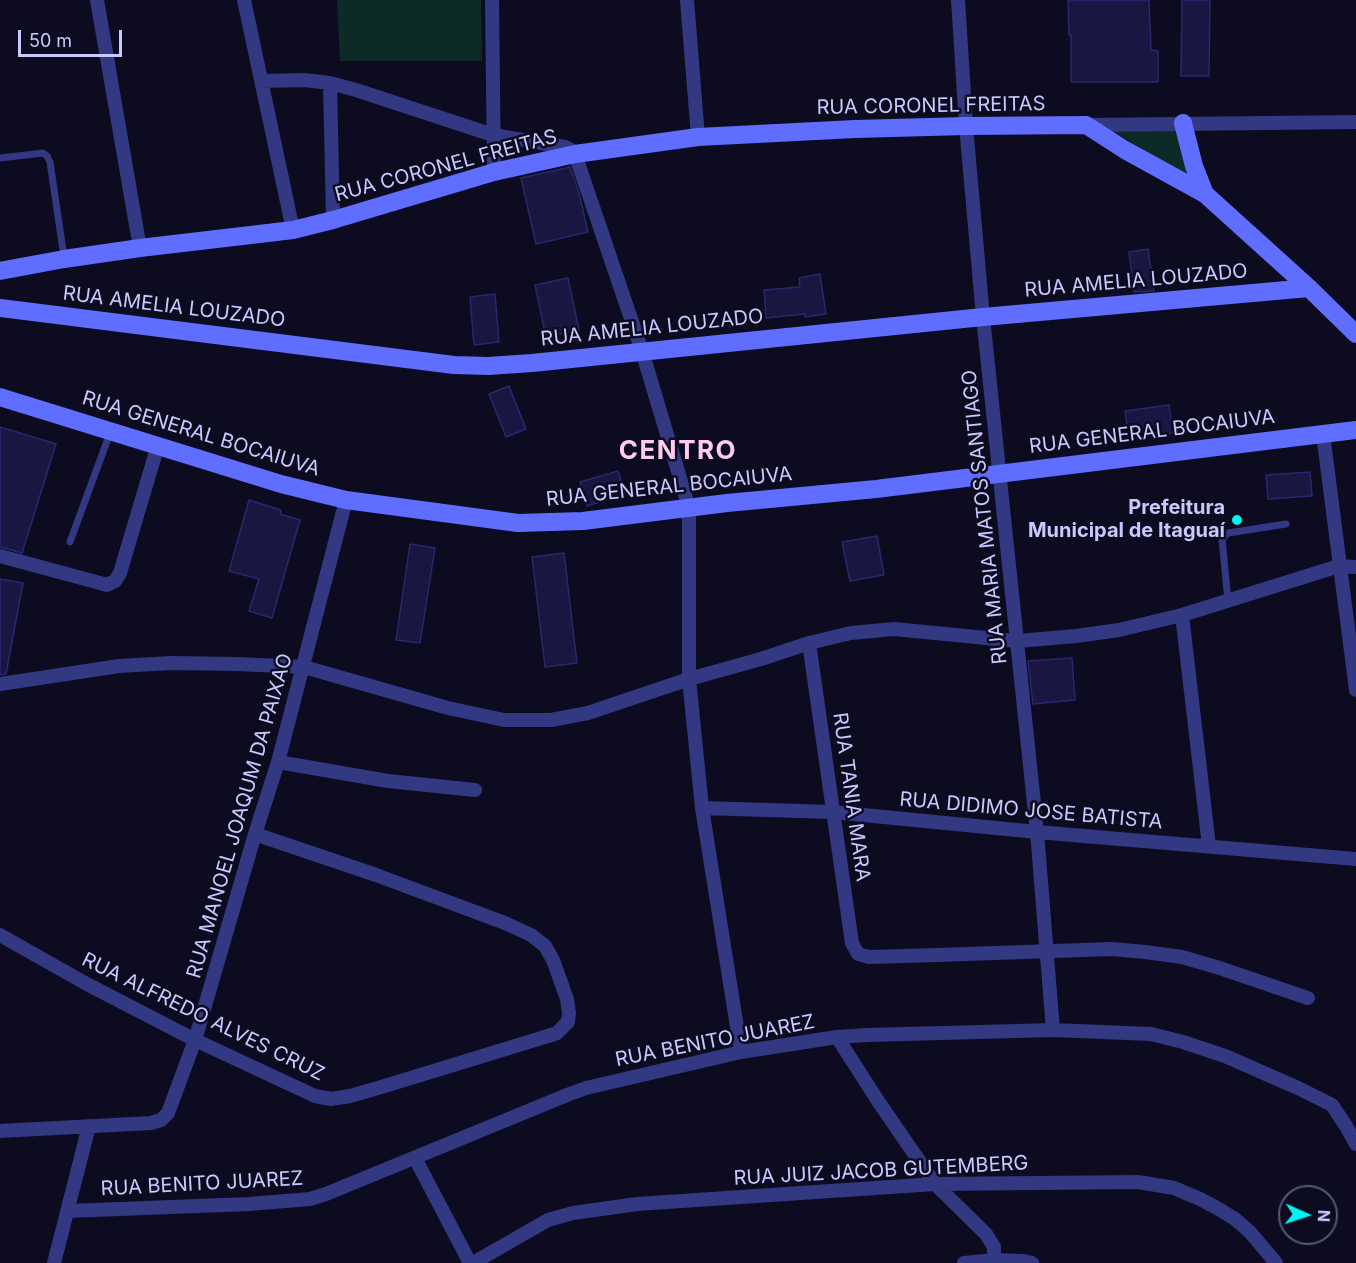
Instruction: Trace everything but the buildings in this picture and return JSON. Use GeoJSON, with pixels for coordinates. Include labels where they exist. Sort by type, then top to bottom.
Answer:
{"type":"FeatureCollection","features":[{"type":"Feature","properties":{"kind":"main road"},"geometry":{"type":"LineString","coordinates":[[1183,123],[1194,166],[1205,194]]}},
{"type":"Feature","properties":{"kind":"main road","name":"RUA CORONEL FREITAS"},"geometry":{"type":"LineString","coordinates":[[0,271],[64,259],[293,230],[494,172],[575,154],[698,137],[855,129],[1086,125]]}},
{"type":"Feature","properties":{"kind":"main road"},"geometry":{"type":"LineString","coordinates":[[1086,125],[1125,150],[1205,194],[1356,334]]}},
{"type":"Feature","properties":{"kind":"main road","name":"RUA AMELIA LOUZADO"},"geometry":{"type":"LineString","coordinates":[[0,308],[454,365],[488,366],[983,317],[1309,288]]}},
{"type":"Feature","properties":{"kind":"main road","name":"RUA GENERAL BOCAIUVA"},"geometry":{"type":"LineString","coordinates":[[0,397],[281,484],[346,500],[518,523],[583,521],[876,489],[1356,430]]}},
{"type":"Feature","properties":{"kind":"street"},"geometry":{"type":"LineString","coordinates":[[97,0],[140,249]]}},
{"type":"Feature","properties":{"kind":"street"},"geometry":{"type":"LineString","coordinates":[[244,0],[293,230]]}},
{"type":"Feature","properties":{"kind":"street"},"geometry":{"type":"LineString","coordinates":[[492,0],[494,172]]}},
{"type":"Feature","properties":{"kind":"street"},"geometry":{"type":"LineString","coordinates":[[687,0],[698,137]]}},
{"type":"Feature","properties":{"kind":"street","name":"RUA MARIA MATOS SANTIAGO"},"geometry":{"type":"LineString","coordinates":[[958,0],[966,126],[983,317],[1037,832],[1053,1030]]}},
{"type":"Feature","properties":{"kind":"street"},"geometry":{"type":"LineString","coordinates":[[262,81],[304,80],[330,83],[493,135],[566,147],[575,154],[642,351],[689,508],[689,679],[702,808],[741,1052]]}},
{"type":"Feature","properties":{"kind":"street"},"geometry":{"type":"LineString","coordinates":[[330,83],[333,220]]}},
{"type":"Feature","properties":{"kind":"street","name":"RUA CORONEL FREITAS"},"geometry":{"type":"LineString","coordinates":[[1086,125],[1356,122]]}},
{"type":"Feature","properties":{"kind":"street"},"geometry":{"type":"LineString","coordinates":[[1323,435],[1356,690]]}},
{"type":"Feature","properties":{"kind":"street"},"geometry":{"type":"LineString","coordinates":[[0,556],[108,585],[116,581],[158,445]]}},
{"type":"Feature","properties":{"kind":"street","name":"RUA MANOEL JOAQUM DA PAIXAO"},"geometry":{"type":"LineString","coordinates":[[0,1131],[151,1123],[161,1120],[168,1113],[195,1040],[278,762],[346,500]]}},
{"type":"Feature","properties":{"kind":"street"},"geometry":{"type":"LineString","coordinates":[[0,684],[119,666],[171,663],[304,667],[448,708],[504,720],[550,720],[588,713],[689,679],[809,643],[852,633],[894,630],[1017,641],[1076,636],[1119,630],[1182,615],[1340,566],[1356,567]]}},
{"type":"Feature","properties":{"kind":"street"},"geometry":{"type":"LineString","coordinates":[[1182,615],[1209,846]]}},
{"type":"Feature","properties":{"kind":"street","name":"RUA TANIA MARA"},"geometry":{"type":"LineString","coordinates":[[809,643],[852,943],[858,954],[869,957],[926,956],[1047,950]]}},
{"type":"Feature","properties":{"kind":"street"},"geometry":{"type":"LineString","coordinates":[[278,762],[388,781],[475,790]]}},
{"type":"Feature","properties":{"kind":"street","name":"RUA DIDIMO JOSE BATISTA"},"geometry":{"type":"LineString","coordinates":[[702,808],[833,812],[1037,832],[1356,858]]}},
{"type":"Feature","properties":{"kind":"street","name":"RUA ALFREDO ALVES CRUZ"},"geometry":{"type":"LineString","coordinates":[[0,935],[85,983],[195,1040],[315,1096],[332,1099],[388,1085],[548,1036],[557,1033],[568,1022],[567,999],[553,960],[545,946],[531,935],[505,923],[376,875],[255,834]]}},
{"type":"Feature","properties":{"kind":"street"},"geometry":{"type":"LineString","coordinates":[[1047,950],[1112,949],[1182,957],[1308,998]]}},
{"type":"Feature","properties":{"kind":"street","name":"RUA BENITO JUAREZ"},"geometry":{"type":"LineString","coordinates":[[68,1211],[249,1204],[310,1199],[586,1088],[741,1052],[837,1037],[1053,1030],[1151,1034],[1225,1056],[1332,1105],[1351,1124],[1356,1144]]}},
{"type":"Feature","properties":{"kind":"street"},"geometry":{"type":"LineString","coordinates":[[837,1037],[935,1184],[986,1234],[994,1247],[995,1261]]}},
{"type":"Feature","properties":{"kind":"street"},"geometry":{"type":"LineString","coordinates":[[54,1263],[89,1126]]}},
{"type":"Feature","properties":{"kind":"street"},"geometry":{"type":"LineString","coordinates":[[415,1158],[472,1263]]}},
{"type":"Feature","properties":{"kind":"street","name":"RUA JUIZ JACOB GUTEMBERG"},"geometry":{"type":"LineString","coordinates":[[472,1263],[548,1221],[573,1213],[637,1204],[935,1184],[1138,1182],[1174,1188],[1200,1199],[1235,1219],[1250,1232],[1276,1263]]}},
{"type":"Feature","properties":{"kind":"street"},"geometry":{"type":"LineString","coordinates":[[964,1263],[995,1261],[1032,1263]]}},
{"type":"Feature","properties":{"kind":"lane"},"geometry":{"type":"LineString","coordinates":[[0,158],[43,153],[47,156],[50,162],[64,259]]}},
{"type":"Feature","properties":{"kind":"lane"},"geometry":{"type":"LineString","coordinates":[[70,542],[111,430]]}},
{"type":"Feature","properties":{"kind":"lane"},"geometry":{"type":"LineString","coordinates":[[1228,601],[1222,539],[1228,533],[1286,524]]}},
{"type":"Feature","properties":{"kind":"green space"},"geometry":{"type":"Polygon","coordinates":[[[337,0],[481,0],[482,61],[340,61],[337,0]]]}},
{"type":"Feature","properties":{"kind":"green space"},"geometry":{"type":"Polygon","coordinates":[[[1176,128],[1192,180],[1110,129],[1176,128]]]}},
{"type":"Feature","properties":{"kind":"place","name":"Prefeitura Municipal de Itaguaí"},"geometry":{"type":"Point","coordinates":[1237,520]}},
{"type":"Feature","properties":{"kind":"district","name":"CENTRO"},"geometry":{"type":"Point","coordinates":[678,451]}}]}
